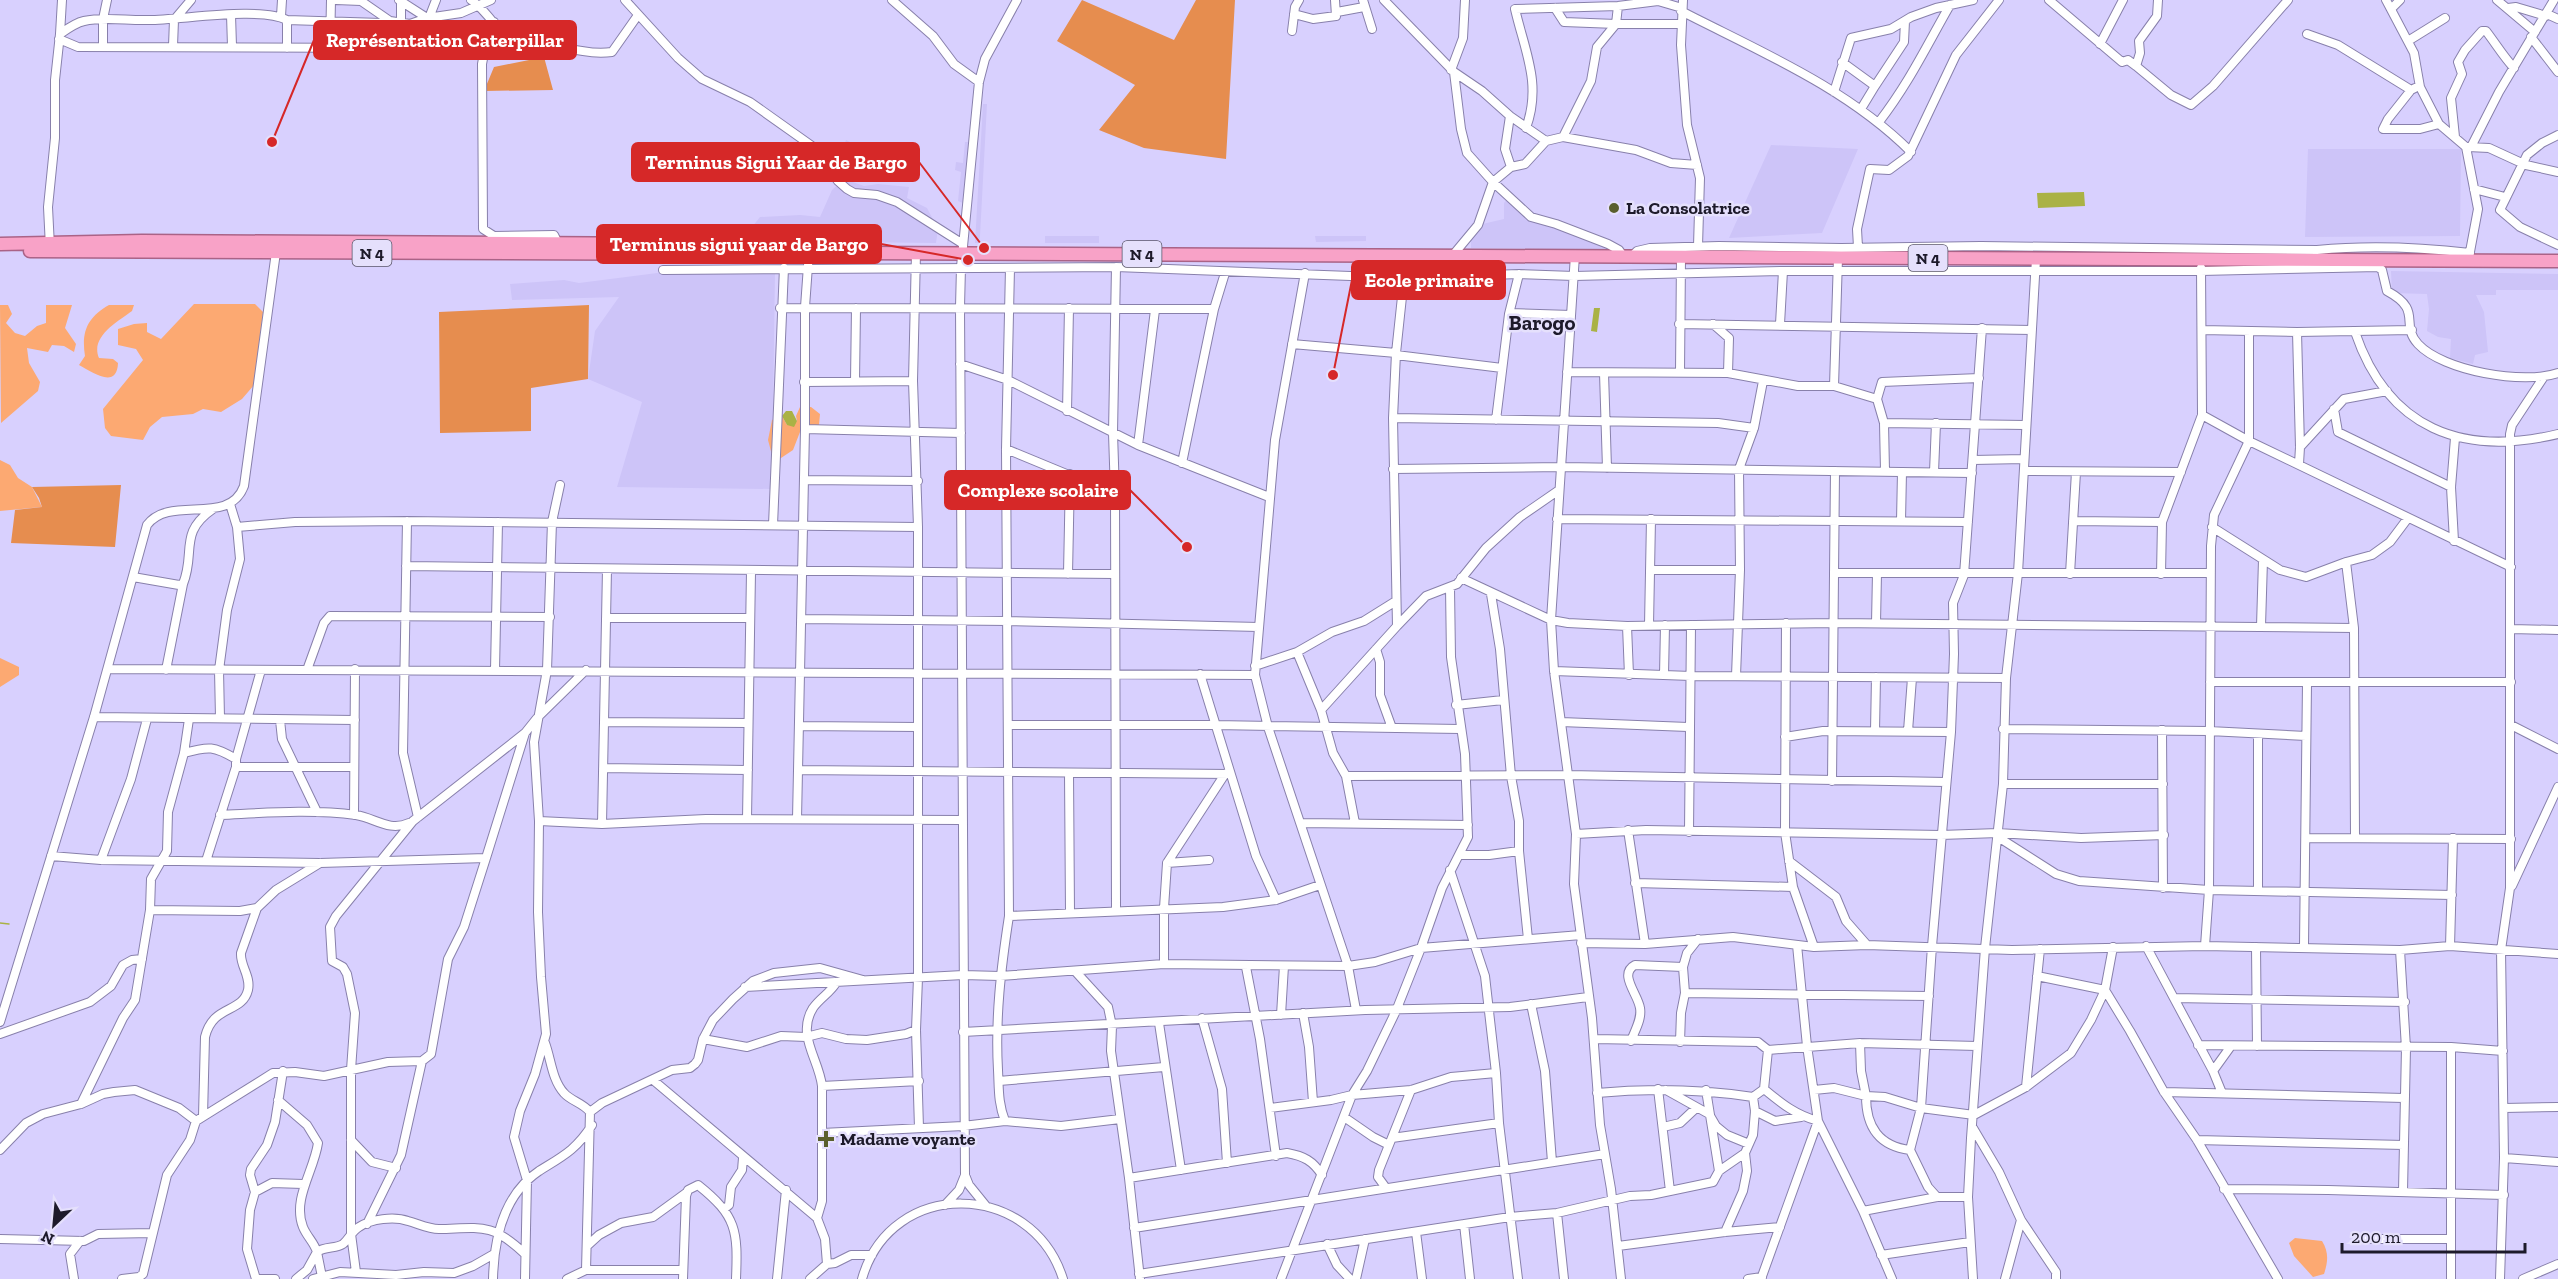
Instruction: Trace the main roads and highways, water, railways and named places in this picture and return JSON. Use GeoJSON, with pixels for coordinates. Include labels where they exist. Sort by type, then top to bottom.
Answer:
{"type":"FeatureCollection","features":[{"type":"Feature","properties":{"kind":"highway","name":"N 4"},"geometry":{"type":"LineString","coordinates":[[0,251],[154,241],[680,244],[743,250],[809,252],[916,253],[963,249],[1838,258],[2035,265],[2201,265],[2469,257],[2558,261]]}},
{"type":"Feature","properties":{"kind":"highway","name":"N 4"},"geometry":{"type":"LineString","coordinates":[[0,244],[276,252],[725,254],[743,250]]}},
{"type":"Feature","properties":{"kind":"waterway"},"geometry":{"type":"LineString","coordinates":[[0,923],[9,924]]}},
{"type":"Feature","properties":{"kind":"place","name":"Représentation Caterpillar"},"geometry":{"type":"Point","coordinates":[272,142]}},
{"type":"Feature","properties":{"kind":"place","name":"La Consolatrice"},"geometry":{"type":"Point","coordinates":[1614,208]}},
{"type":"Feature","properties":{"kind":"place","name":"Terminus Sigui Yaar de Bargo"},"geometry":{"type":"Point","coordinates":[984,248]}},
{"type":"Feature","properties":{"kind":"place","name":"Terminus sigui yaar de Bargo"},"geometry":{"type":"Point","coordinates":[968,260]}},
{"type":"Feature","properties":{"kind":"place","name":"Ecole primaire"},"geometry":{"type":"Point","coordinates":[1333,375]}},
{"type":"Feature","properties":{"kind":"place","name":"Complexe scolaire"},"geometry":{"type":"Point","coordinates":[1187,547]}},
{"type":"Feature","properties":{"kind":"place","name":"Madame voyante"},"geometry":{"type":"Point","coordinates":[826,1139]}},
{"type":"Feature","properties":{"kind":"district","name":"Barogo"},"geometry":{"type":"Point","coordinates":[1542,323]}}]}
